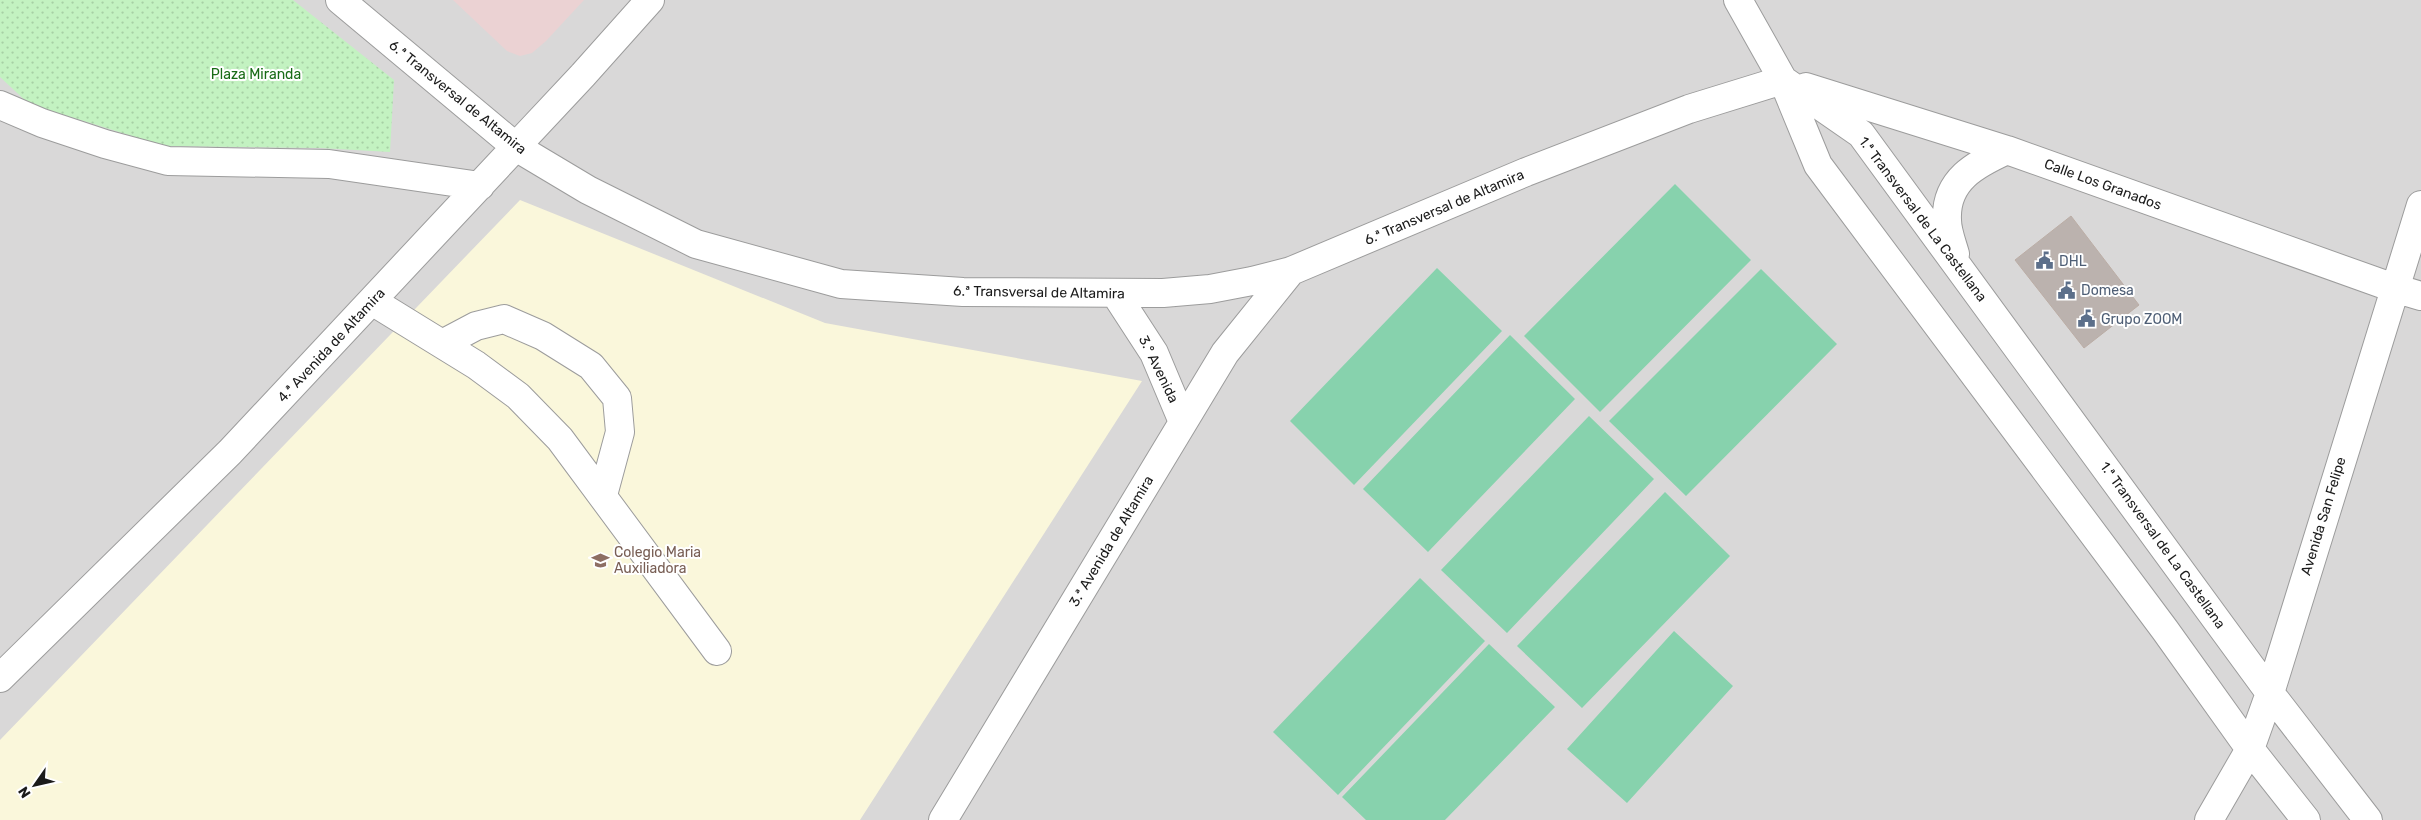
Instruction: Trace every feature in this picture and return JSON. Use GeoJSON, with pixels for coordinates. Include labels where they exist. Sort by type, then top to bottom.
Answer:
{"type":"FeatureCollection","features":[{"type":"Feature","properties":{"kind":"street","name":"6.ª Transversal de Altamira"},"geometry":{"type":"LineString","coordinates":[[340,0],[516,146],[588,190],[696,244],[841,284],[962,292],[1163,293],[1210,289],[1292,271],[1526,172],[1662,120],[1783,80]]}},
{"type":"Feature","properties":{"kind":"street","name":"4.ª Avenida de Altamira"},"geometry":{"type":"LineString","coordinates":[[0,678],[230,452],[480,186],[650,0]]}},
{"type":"Feature","properties":{"kind":"street"},"geometry":{"type":"LineString","coordinates":[[1738,0],[1783,80],[1818,165],[2165,630],[2250,749],[2306,820]]}},
{"type":"Feature","properties":{"kind":"street","name":"Calle Los Granados"},"geometry":{"type":"LineString","coordinates":[[1783,80],[2007,150],[2421,296]]}},
{"type":"Feature","properties":{"kind":"street","name":"1.ª Transversal de La Castellana"},"geometry":{"type":"LineString","coordinates":[[1783,80],[1861,134],[2270,694],[2368,820]]}},
{"type":"Feature","properties":{"kind":"street"},"geometry":{"type":"LineString","coordinates":[[0,105],[42,123],[105,144],[168,161],[329,164],[480,186]]}},
{"type":"Feature","properties":{"kind":"street"},"geometry":{"type":"LineString","coordinates":[[1957,263],[1946,221],[1948,204],[1954,189],[1960,179],[1978,163],[2007,150]]}},
{"type":"Feature","properties":{"kind":"street","name":"Avenida San Felipe"},"geometry":{"type":"LineString","coordinates":[[2209,820],[2250,749],[2270,694],[2421,205]]}},
{"type":"Feature","properties":{"kind":"street","name":"3.ª Avenida de Altamira"},"geometry":{"type":"LineString","coordinates":[[943,820],[1224,353],[1292,271]]}},
{"type":"Feature","properties":{"kind":"street","name":"3.° Avenida"},"geometry":{"type":"LineString","coordinates":[[1115,294],[1154,353],[1183,422]]}},
{"type":"Feature","properties":{"kind":"street"},"geometry":{"type":"LineString","coordinates":[[372,301],[476,365],[518,396],[560,439],[603,494],[718,651]]}},
{"type":"Feature","properties":{"kind":"street"},"geometry":{"type":"LineString","coordinates":[[442,344],[476,326],[504,319],[544,336],[591,366],[617,398],[620,432],[603,494]]}},
{"type":"Feature","properties":{"kind":"shaded area"},"geometry":{"type":"Polygon","coordinates":[[[0,0],[2421,0],[2421,820],[0,820],[0,0]]]}},
{"type":"Feature","properties":{"kind":"shaded area"},"geometry":{"type":"Polygon","coordinates":[[[453,0],[584,0],[546,41],[532,53],[520,56],[507,51],[453,0]]]}},
{"type":"Feature","properties":{"kind":"shaded area","name":"Colegio Maria Auxiliadora"},"geometry":{"type":"Polygon","coordinates":[[[520,200],[825,323],[1142,381],[860,820],[0,820],[0,740],[520,200]]]}},
{"type":"Feature","properties":{"kind":"green space","name":"Plaza Miranda"},"geometry":{"type":"Polygon","coordinates":[[[0,0],[293,0],[394,80],[390,152],[320,148],[164,146],[29,104],[0,77],[0,0]]]}},
{"type":"Feature","properties":{"kind":"green space"},"geometry":{"type":"Polygon","coordinates":[[[1675,184],[1751,260],[1600,412],[1524,336],[1675,184]]]}},
{"type":"Feature","properties":{"kind":"green space"},"geometry":{"type":"Polygon","coordinates":[[[1437,268],[1502,331],[1354,485],[1290,421],[1437,268]]]}},
{"type":"Feature","properties":{"kind":"green space"},"geometry":{"type":"Polygon","coordinates":[[[1761,269],[1837,344],[1686,496],[1609,421],[1761,269]]]}},
{"type":"Feature","properties":{"kind":"green space"},"geometry":{"type":"Polygon","coordinates":[[[1510,335],[1575,399],[1428,552],[1363,489],[1510,335]]]}},
{"type":"Feature","properties":{"kind":"green space"},"geometry":{"type":"Polygon","coordinates":[[[1589,416],[1654,479],[1507,633],[1441,570],[1589,416]]]}},
{"type":"Feature","properties":{"kind":"green space"},"geometry":{"type":"Polygon","coordinates":[[[1665,492],[1730,556],[1582,708],[1517,646],[1665,492]]]}},
{"type":"Feature","properties":{"kind":"green space"},"geometry":{"type":"Polygon","coordinates":[[[1420,578],[1485,641],[1338,795],[1273,732],[1420,578]]]}},
{"type":"Feature","properties":{"kind":"green space"},"geometry":{"type":"Polygon","coordinates":[[[1674,631],[1733,686],[1627,803],[1567,749],[1674,631]]]}},
{"type":"Feature","properties":{"kind":"green space"},"geometry":{"type":"Polygon","coordinates":[[[1489,644],[1555,707],[1445,820],[1366,820],[1342,797],[1489,644]]]}},
{"type":"Feature","properties":{"kind":"building"},"geometry":{"type":"Polygon","coordinates":[[[2071,216],[2139,305],[2084,348],[2015,260],[2071,216]]]}},
{"type":"Feature","properties":{"kind":"place","name":"DHL"},"geometry":{"type":"Point","coordinates":[2045,261]}},
{"type":"Feature","properties":{"kind":"place","name":"Domesa"},"geometry":{"type":"Point","coordinates":[2067,290]}},
{"type":"Feature","properties":{"kind":"place","name":"Grupo ZOOM"},"geometry":{"type":"Point","coordinates":[2087,319]}},
{"type":"Feature","properties":{"kind":"place","name":"Colegio Maria Auxiliadora"},"geometry":{"type":"Point","coordinates":[600,560]}}]}
